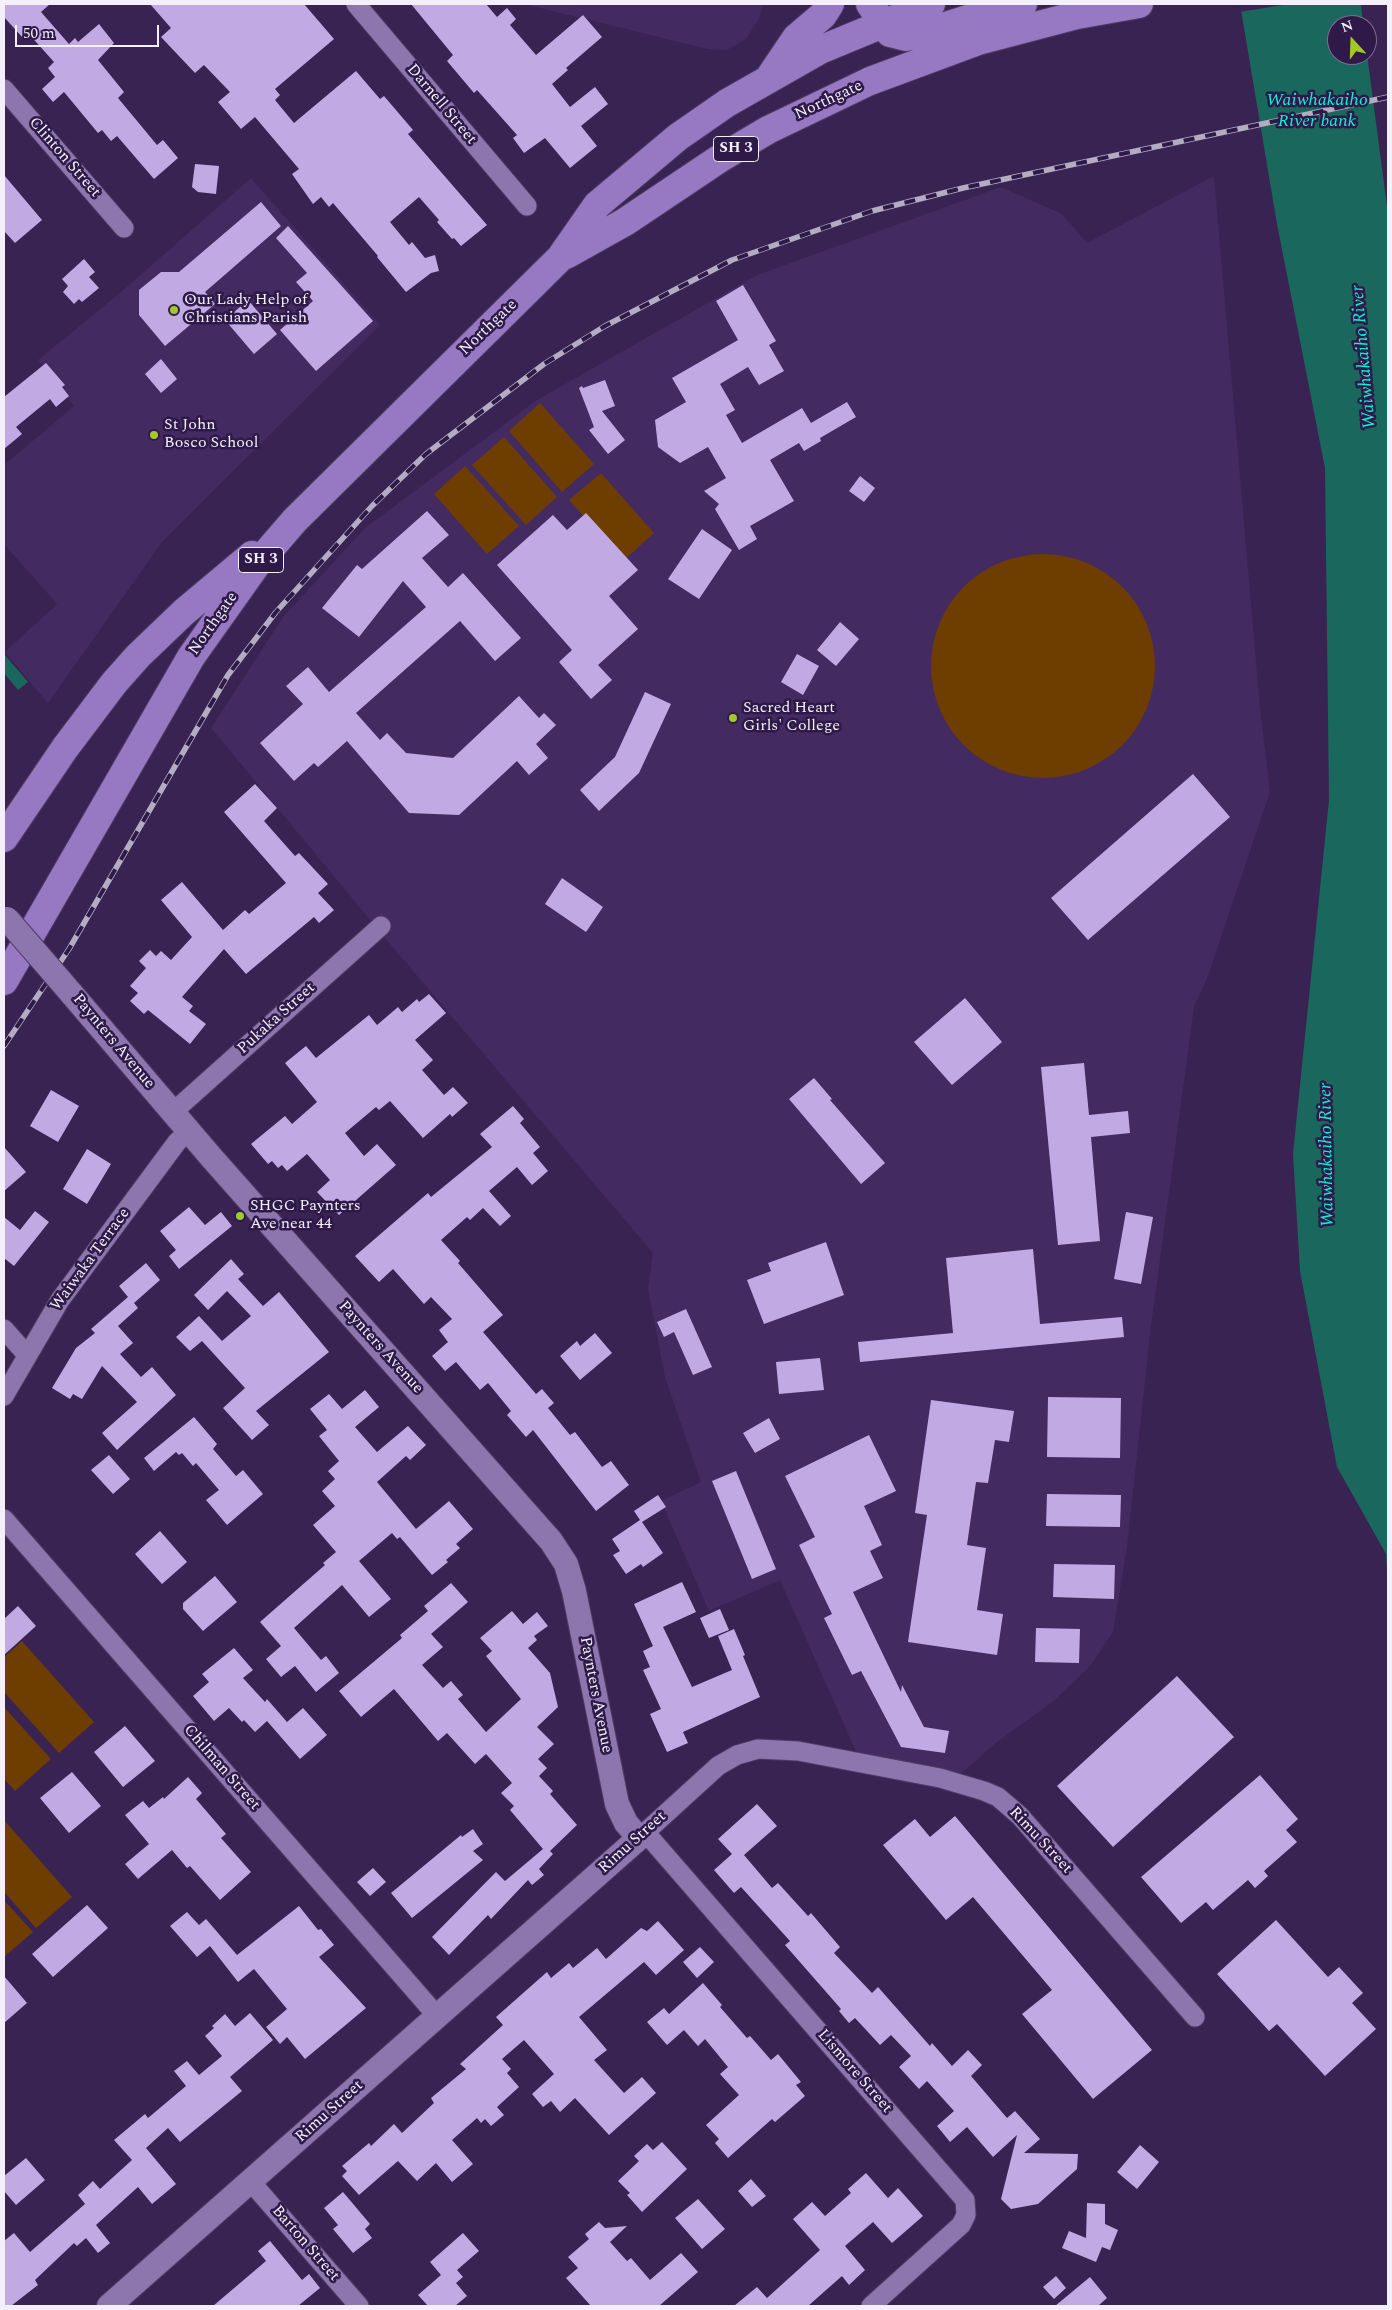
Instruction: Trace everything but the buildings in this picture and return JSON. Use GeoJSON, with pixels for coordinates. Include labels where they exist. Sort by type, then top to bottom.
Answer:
{"type":"FeatureCollection","features":[{"type":"Feature","properties":{"kind":"highway"},"geometry":{"type":"LineString","coordinates":[[769,78],[796,38],[823,15],[830,4]]}},
{"type":"Feature","properties":{"kind":"highway","name":"SH 3"},"geometry":{"type":"LineString","coordinates":[[876,14],[928,4]]}},
{"type":"Feature","properties":{"kind":"highway"},"geometry":{"type":"LineString","coordinates":[[876,14],[890,33],[906,37],[1023,4]]}},
{"type":"Feature","properties":{"kind":"highway","name":"Northgate"},"geometry":{"type":"LineString","coordinates":[[560,258],[625,222],[675,187],[768,130],[870,81],[978,41],[1035,25],[1139,4]]}},
{"type":"Feature","properties":{"kind":"highway","name":"Northgate"},"geometry":{"type":"LineString","coordinates":[[4,981],[40,923],[191,657],[257,564],[295,520],[560,258],[597,204],[678,137],[727,103],[820,50],[876,14]]}},
{"type":"Feature","properties":{"kind":"highway"},"geometry":{"type":"LineString","coordinates":[[4,838],[91,711],[138,656],[226,575],[295,520]]}},
{"type":"Feature","properties":{"kind":"street","name":"Darnell Street"},"geometry":{"type":"LineString","coordinates":[[356,4],[527,206]]}},
{"type":"Feature","properties":{"kind":"street","name":"Clinton Street"},"geometry":{"type":"LineString","coordinates":[[4,89],[124,228]]}},
{"type":"Feature","properties":{"kind":"street","name":"Paynters Avenue"},"geometry":{"type":"LineString","coordinates":[[5,918],[189,1131],[551,1541],[566,1564],[574,1591],[617,1804],[626,1823],[642,1835]]}},
{"type":"Feature","properties":{"kind":"street","name":"Pukaka Street"},"geometry":{"type":"LineString","coordinates":[[173,1112],[381,926]]}},
{"type":"Feature","properties":{"kind":"street","name":"Waiwaka Terrace"},"geometry":{"type":"LineString","coordinates":[[4,1396],[60,1300],[177,1142],[189,1131]]}},
{"type":"Feature","properties":{"kind":"street"},"geometry":{"type":"LineString","coordinates":[[4,1329],[27,1355]]}},
{"type":"Feature","properties":{"kind":"street","name":"Chilman Street"},"geometry":{"type":"LineString","coordinates":[[4,1518],[438,2017]]}},
{"type":"Feature","properties":{"kind":"street","name":"Rimu Street"},"geometry":{"type":"LineString","coordinates":[[109,2306],[438,2017],[718,1766],[737,1755],[758,1749],[798,1751],[940,1778],[998,1797],[1020,1816],[1195,2017]]}},
{"type":"Feature","properties":{"kind":"street","name":"Lismore Street"},"geometry":{"type":"LineString","coordinates":[[642,1835],[965,2200],[966,2216],[961,2225],[870,2306]]}},
{"type":"Feature","properties":{"kind":"street","name":"Barton Street"},"geometry":{"type":"LineString","coordinates":[[251,2182],[359,2306]]}},
{"type":"Feature","properties":{"kind":"shaded area"},"geometry":{"type":"Polygon","coordinates":[[[524,4],[763,4],[759,19],[746,39],[727,50],[707,49],[524,4]]]}},
{"type":"Feature","properties":{"kind":"shaded area","name":"Sacred Heart Girls' College"},"geometry":{"type":"Polygon","coordinates":[[[1214,176],[1260,708],[1270,792],[1208,976],[1194,1007],[1151,1326],[1127,1547],[1113,1632],[1091,1665],[1055,1700],[997,1742],[956,1778],[857,1754],[780,1580],[709,1611],[661,1501],[701,1482],[665,1377],[648,1289],[653,1253],[391,945],[211,728],[283,617],[365,528],[537,400],[757,275],[1001,187],[1062,214],[1087,243],[1214,176]]]}},
{"type":"Feature","properties":{"kind":"shaded area","name":"St John Bosco School"},"geometry":{"type":"Polygon","coordinates":[[[251,178],[380,325],[162,542],[48,703],[5,652],[57,604],[4,544],[4,465],[74,406],[38,360],[121,292],[251,178]]]}},
{"type":"Feature","properties":{"kind":"shaded area"},"geometry":{"type":"Polygon","coordinates":[[[540,403],[594,464],[562,492],[509,431],[540,403]]]}},
{"type":"Feature","properties":{"kind":"shaded area"},"geometry":{"type":"Polygon","coordinates":[[[504,437],[557,497],[526,525],[472,465],[504,437]]]}},
{"type":"Feature","properties":{"kind":"shaded area"},"geometry":{"type":"Polygon","coordinates":[[[465,466],[519,526],[487,554],[434,494],[465,466]]]}},
{"type":"Feature","properties":{"kind":"shaded area"},"geometry":{"type":"Polygon","coordinates":[[[601,473],[654,533],[623,561],[569,500],[601,473]]]}},
{"type":"Feature","properties":{"kind":"shaded area"},"geometry":{"type":"Polygon","coordinates":[[[1043,554],[1065,556],[1096,567],[1122,587],[1142,613],[1153,644],[1155,666],[1153,688],[1142,719],[1122,745],[1096,765],[1065,776],[1043,778],[1021,776],[990,765],[964,745],[944,719],[933,688],[931,666],[933,644],[944,613],[964,587],[990,567],[1021,556],[1043,554]]]}},
{"type":"Feature","properties":{"kind":"shaded area"},"geometry":{"type":"Polygon","coordinates":[[[22,1641],[94,1722],[59,1753],[4,1692],[4,1657],[22,1641]]]}},
{"type":"Feature","properties":{"kind":"shaded area"},"geometry":{"type":"Polygon","coordinates":[[[4,1707],[51,1759],[15,1791],[4,1779],[4,1707]]]}},
{"type":"Feature","properties":{"kind":"shaded area"},"geometry":{"type":"Polygon","coordinates":[[[4,1820],[72,1897],[36,1928],[4,1892],[4,1820]]]}},
{"type":"Feature","properties":{"kind":"shaded area"},"geometry":{"type":"Polygon","coordinates":[[[4,1900],[33,1932],[4,1957],[4,1900]]]}},
{"type":"Feature","properties":{"kind":"water","name":"Waiwhakaiho River bank"},"geometry":{"type":"Polygon","coordinates":[[[1240,4],[1361,4],[1362,15],[1327,15],[1327,65],[1368,65],[1388,214],[1388,1591],[1386,1554],[1337,1467],[1300,1271],[1293,1154],[1329,800],[1325,468],[1277,224],[1240,4]]]}},
{"type":"Feature","properties":{"kind":"water"},"geometry":{"type":"Polygon","coordinates":[[[4,654],[28,682],[18,690],[4,673],[4,654]]]}},
{"type":"Feature","properties":{"kind":"pier"},"geometry":{"type":"Polygon","coordinates":[[[1238,4],[1289,4],[1239,12],[1238,4]]]}},
{"type":"Feature","properties":{"kind":"railway"},"geometry":{"type":"LineString","coordinates":[[4,1046],[69,949],[228,675],[276,612],[372,506],[426,454],[544,364],[605,326],[732,260],[872,211],[963,188],[1388,97]]}},
{"type":"Feature","properties":{"kind":"place","name":"Our Lady Help of Christians Parish"},"geometry":{"type":"Point","coordinates":[174,310]}},
{"type":"Feature","properties":{"kind":"place","name":"St John Bosco School"},"geometry":{"type":"Point","coordinates":[154,435]}},
{"type":"Feature","properties":{"kind":"place","name":"Sacred Heart Girls' College"},"geometry":{"type":"Point","coordinates":[733,718]}},
{"type":"Feature","properties":{"kind":"place","name":"SHGC Paynters Ave near 44"},"geometry":{"type":"Point","coordinates":[240,1216]}},
{"type":"Feature","properties":{"kind":"water label","name":"Waiwhakaiho River"},"geometry":{"type":"Point","coordinates":[1365,357]}},
{"type":"Feature","properties":{"kind":"water label","name":"Waiwhakaiho River"},"geometry":{"type":"Point","coordinates":[1328,1155]}}]}
